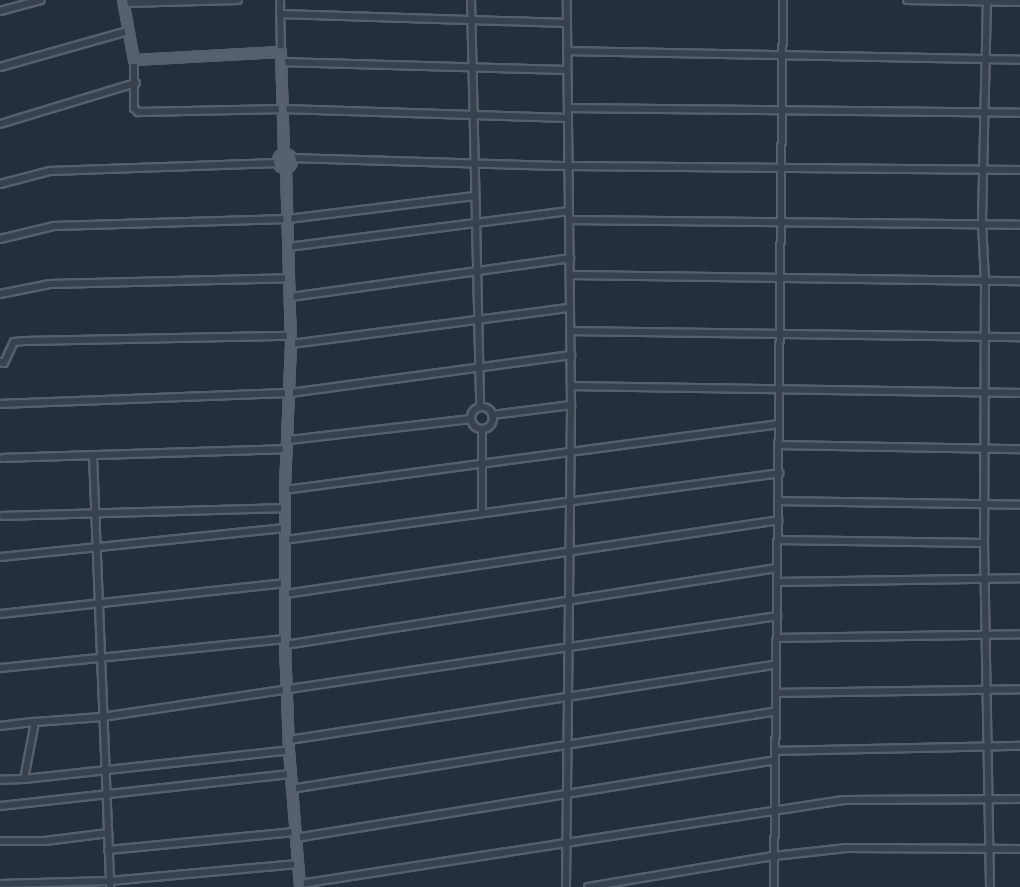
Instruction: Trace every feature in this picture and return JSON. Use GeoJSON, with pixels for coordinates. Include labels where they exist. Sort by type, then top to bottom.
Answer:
{"type":"FeatureCollection","features":[{"type":"Feature","properties":{"kind":"main road"},"geometry":{"type":"LineString","coordinates":[[123,2],[134,60],[281,52],[287,156],[291,166],[282,166],[288,219],[291,340],[289,445],[285,490],[285,642],[291,789],[300,886]]}},
{"type":"Feature","properties":{"kind":"street"},"geometry":{"type":"LineString","coordinates":[[0,11],[41,0]]}},
{"type":"Feature","properties":{"kind":"street"},"geometry":{"type":"LineString","coordinates":[[123,2],[238,0]]}},
{"type":"Feature","properties":{"kind":"street"},"geometry":{"type":"LineString","coordinates":[[280,0],[281,52]]}},
{"type":"Feature","properties":{"kind":"street"},"geometry":{"type":"LineString","coordinates":[[471,0],[480,407]]}},
{"type":"Feature","properties":{"kind":"street"},"geometry":{"type":"LineString","coordinates":[[566,887],[571,452],[567,0]]}},
{"type":"Feature","properties":{"kind":"street"},"geometry":{"type":"LineString","coordinates":[[774,887],[783,0]]}},
{"type":"Feature","properties":{"kind":"street"},"geometry":{"type":"LineString","coordinates":[[907,0],[1020,2]]}},
{"type":"Feature","properties":{"kind":"street"},"geometry":{"type":"LineString","coordinates":[[987,1],[988,60],[982,224],[985,280],[984,543],[990,887]]}},
{"type":"Feature","properties":{"kind":"street"},"geometry":{"type":"LineString","coordinates":[[280,14],[567,23]]}},
{"type":"Feature","properties":{"kind":"street"},"geometry":{"type":"LineString","coordinates":[[0,67],[128,31]]}},
{"type":"Feature","properties":{"kind":"street"},"geometry":{"type":"LineString","coordinates":[[567,51],[1020,60]]}},
{"type":"Feature","properties":{"kind":"street"},"geometry":{"type":"LineString","coordinates":[[134,60],[134,108],[138,112],[284,109],[568,118]]}},
{"type":"Feature","properties":{"kind":"street"},"geometry":{"type":"LineString","coordinates":[[281,62],[567,70]]}},
{"type":"Feature","properties":{"kind":"street"},"geometry":{"type":"LineString","coordinates":[[0,124],[136,83]]}},
{"type":"Feature","properties":{"kind":"street"},"geometry":{"type":"LineString","coordinates":[[568,108],[1020,113]]}},
{"type":"Feature","properties":{"kind":"street"},"geometry":{"type":"LineString","coordinates":[[287,156],[569,166],[1020,170]]}},
{"type":"Feature","properties":{"kind":"street"},"geometry":{"type":"LineString","coordinates":[[0,184],[50,171],[282,166]]}},
{"type":"Feature","properties":{"kind":"street"},"geometry":{"type":"LineString","coordinates":[[0,239],[54,226],[288,219],[475,196]]}},
{"type":"Feature","properties":{"kind":"street"},"geometry":{"type":"LineString","coordinates":[[288,247],[569,211]]}},
{"type":"Feature","properties":{"kind":"street"},"geometry":{"type":"LineString","coordinates":[[569,220],[1020,225]]}},
{"type":"Feature","properties":{"kind":"street"},"geometry":{"type":"LineString","coordinates":[[290,297],[569,258]]}},
{"type":"Feature","properties":{"kind":"street"},"geometry":{"type":"LineString","coordinates":[[570,275],[1020,281]]}},
{"type":"Feature","properties":{"kind":"street"},"geometry":{"type":"LineString","coordinates":[[0,294],[50,284],[289,278]]}},
{"type":"Feature","properties":{"kind":"street"},"geometry":{"type":"LineString","coordinates":[[0,362],[4,363],[14,342],[24,341],[291,340],[570,308]]}},
{"type":"Feature","properties":{"kind":"street"},"geometry":{"type":"LineString","coordinates":[[570,331],[1020,337]]}},
{"type":"Feature","properties":{"kind":"street"},"geometry":{"type":"LineString","coordinates":[[0,404],[290,393],[571,355]]}},
{"type":"Feature","properties":{"kind":"street"},"geometry":{"type":"LineString","coordinates":[[571,386],[1020,393]]}},
{"type":"Feature","properties":{"kind":"street"},"geometry":{"type":"LineString","coordinates":[[492,415],[571,405]]}},
{"type":"Feature","properties":{"kind":"street"},"geometry":{"type":"LineString","coordinates":[[471,419],[474,411],[480,407],[488,409],[492,415],[491,423],[482,429]]}},
{"type":"Feature","properties":{"kind":"street"},"geometry":{"type":"LineString","coordinates":[[3,458],[289,445],[471,419]]}},
{"type":"Feature","properties":{"kind":"street"},"geometry":{"type":"LineString","coordinates":[[471,419],[475,426],[482,429]]}},
{"type":"Feature","properties":{"kind":"street"},"geometry":{"type":"LineString","coordinates":[[285,490],[779,424]]}},
{"type":"Feature","properties":{"kind":"street"},"geometry":{"type":"LineString","coordinates":[[482,429],[482,513]]}},
{"type":"Feature","properties":{"kind":"street"},"geometry":{"type":"LineString","coordinates":[[779,445],[1020,449]]}},
{"type":"Feature","properties":{"kind":"street"},"geometry":{"type":"LineString","coordinates":[[93,456],[109,884]]}},
{"type":"Feature","properties":{"kind":"street"},"geometry":{"type":"LineString","coordinates":[[285,540],[779,473]]}},
{"type":"Feature","properties":{"kind":"street"},"geometry":{"type":"LineString","coordinates":[[778,501],[1020,505]]}},
{"type":"Feature","properties":{"kind":"street"},"geometry":{"type":"LineString","coordinates":[[3,516],[285,508]]}},
{"type":"Feature","properties":{"kind":"street"},"geometry":{"type":"LineString","coordinates":[[285,594],[778,520]]}},
{"type":"Feature","properties":{"kind":"street"},"geometry":{"type":"LineString","coordinates":[[0,557],[285,528]]}},
{"type":"Feature","properties":{"kind":"street"},"geometry":{"type":"LineString","coordinates":[[778,540],[984,543]]}},
{"type":"Feature","properties":{"kind":"street"},"geometry":{"type":"LineString","coordinates":[[0,668],[285,642],[778,568]]}},
{"type":"Feature","properties":{"kind":"street"},"geometry":{"type":"LineString","coordinates":[[777,582],[1020,578]]}},
{"type":"Feature","properties":{"kind":"street"},"geometry":{"type":"LineString","coordinates":[[0,614],[285,583]]}},
{"type":"Feature","properties":{"kind":"street"},"geometry":{"type":"LineString","coordinates":[[0,726],[102,717],[287,691],[777,616]]}},
{"type":"Feature","properties":{"kind":"street"},"geometry":{"type":"LineString","coordinates":[[777,638],[1020,634]]}},
{"type":"Feature","properties":{"kind":"street"},"geometry":{"type":"LineString","coordinates":[[289,740],[776,665]]}},
{"type":"Feature","properties":{"kind":"street"},"geometry":{"type":"LineString","coordinates":[[776,693],[1020,689]]}},
{"type":"Feature","properties":{"kind":"street"},"geometry":{"type":"LineString","coordinates":[[291,789],[776,711]]}},
{"type":"Feature","properties":{"kind":"street"},"geometry":{"type":"LineString","coordinates":[[24,779],[34,722]]}},
{"type":"Feature","properties":{"kind":"street"},"geometry":{"type":"LineString","coordinates":[[775,751],[1020,746]]}},
{"type":"Feature","properties":{"kind":"street"},"geometry":{"type":"LineString","coordinates":[[0,780],[289,750]]}},
{"type":"Feature","properties":{"kind":"street"},"geometry":{"type":"LineString","coordinates":[[108,850],[295,835],[775,760]]}},
{"type":"Feature","properties":{"kind":"street"},"geometry":{"type":"LineString","coordinates":[[0,806],[291,774]]}},
{"type":"Feature","properties":{"kind":"street"},"geometry":{"type":"LineString","coordinates":[[300,886],[775,808],[844,800],[1020,799]]}},
{"type":"Feature","properties":{"kind":"street"},"geometry":{"type":"LineString","coordinates":[[0,841],[45,841],[108,833]]}},
{"type":"Feature","properties":{"kind":"street"},"geometry":{"type":"LineString","coordinates":[[588,887],[774,856],[847,848],[1020,849]]}},
{"type":"Feature","properties":{"kind":"street"},"geometry":{"type":"LineString","coordinates":[[0,884],[109,884],[298,864]]}}]}
